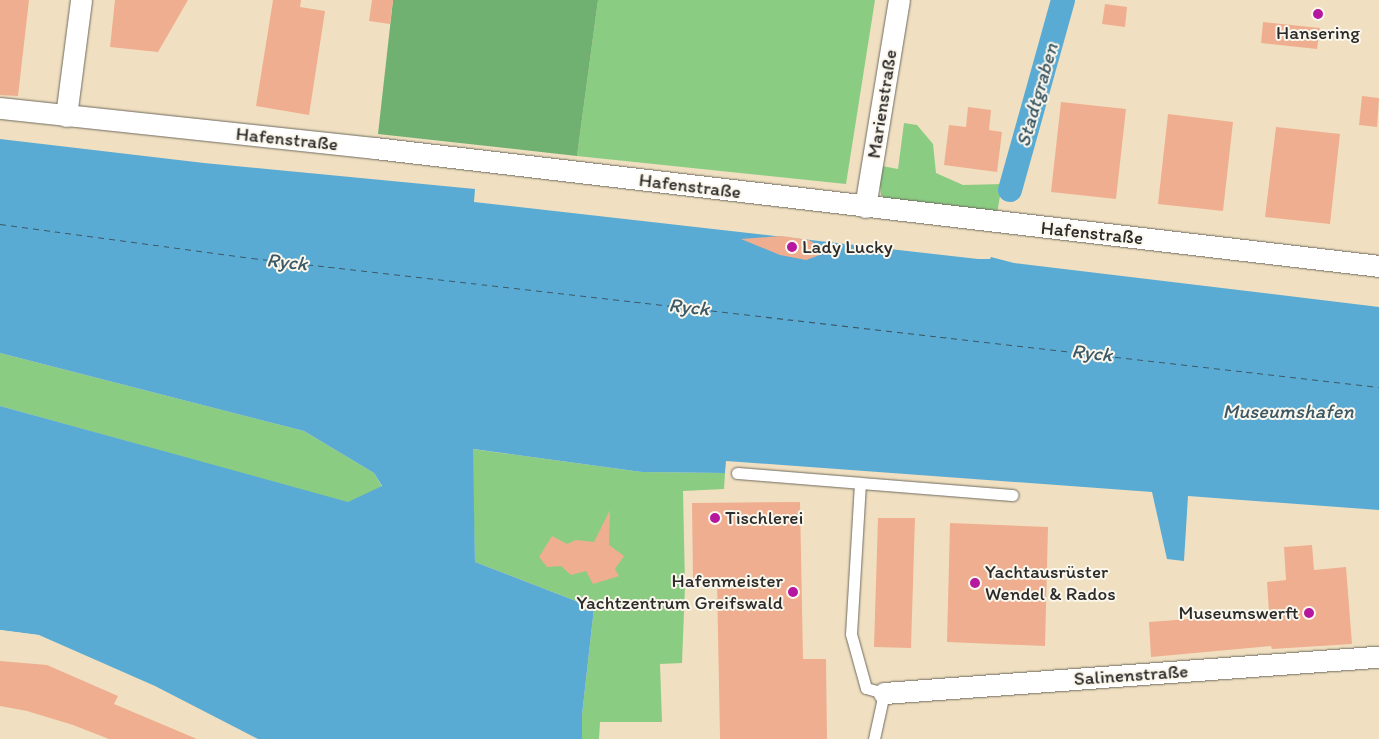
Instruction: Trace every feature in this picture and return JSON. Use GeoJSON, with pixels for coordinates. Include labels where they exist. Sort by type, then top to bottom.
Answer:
{"type":"FeatureCollection","features":[{"type":"Feature","properties":{"kind":"street"},"geometry":{"type":"LineString","coordinates":[[66,116],[81,0]]}},
{"type":"Feature","properties":{"kind":"street","name":"Marienstraße"},"geometry":{"type":"LineString","coordinates":[[865,207],[899,0]]}},
{"type":"Feature","properties":{"kind":"street","name":"Hafenstraße"},"geometry":{"type":"LineString","coordinates":[[0,108],[384,149],[1379,266]]}},
{"type":"Feature","properties":{"kind":"street","name":"Salinenstraße"},"geometry":{"type":"LineString","coordinates":[[884,693],[1379,657]]}},
{"type":"Feature","properties":{"kind":"lane"},"geometry":{"type":"LineString","coordinates":[[737,473],[1013,495]]}},
{"type":"Feature","properties":{"kind":"lane"},"geometry":{"type":"LineString","coordinates":[[860,483],[851,634],[866,688],[884,693],[874,739]]}},
{"type":"Feature","properties":{"kind":"green space"},"geometry":{"type":"Polygon","coordinates":[[[393,0],[598,0],[577,156],[378,134],[393,0]]]}},
{"type":"Feature","properties":{"kind":"green space"},"geometry":{"type":"Polygon","coordinates":[[[598,0],[875,0],[846,184],[577,156],[598,0]]]}},
{"type":"Feature","properties":{"kind":"green space"},"geometry":{"type":"Polygon","coordinates":[[[904,123],[917,125],[933,144],[936,173],[963,185],[1002,184],[997,214],[891,203],[881,195],[879,176],[882,166],[898,169],[904,123]]]}},
{"type":"Feature","properties":{"kind":"green space"},"geometry":{"type":"Polygon","coordinates":[[[0,353],[304,431],[374,473],[382,487],[349,503],[0,406],[0,353]]]}},
{"type":"Feature","properties":{"kind":"green space"},"geometry":{"type":"Polygon","coordinates":[[[472,449],[642,472],[725,473],[724,489],[683,491],[685,586],[682,663],[660,664],[662,722],[600,722],[599,739],[582,739],[582,715],[594,608],[475,562],[472,449]]]}},
{"type":"Feature","properties":{"kind":"water"},"geometry":{"type":"Polygon","coordinates":[[[0,139],[204,163],[475,189],[474,202],[978,259],[990,259],[991,257],[1014,263],[1379,307],[1379,510],[1188,496],[1184,561],[1167,559],[1152,492],[726,461],[725,473],[642,472],[473,449],[475,562],[594,608],[582,715],[582,739],[258,739],[155,686],[39,635],[0,630],[0,406],[348,502],[382,486],[374,473],[304,431],[0,353],[0,139]]]}},
{"type":"Feature","properties":{"kind":"pier"},"geometry":{"type":"Polygon","coordinates":[[[0,630],[38,635],[99,663],[38,637],[0,633],[0,630]]]}},
{"type":"Feature","properties":{"kind":"building"},"geometry":{"type":"Polygon","coordinates":[[[0,0],[29,0],[18,96],[0,95],[0,0]]]}},
{"type":"Feature","properties":{"kind":"building"},"geometry":{"type":"Polygon","coordinates":[[[115,0],[188,0],[158,52],[110,47],[115,0]]]}},
{"type":"Feature","properties":{"kind":"building"},"geometry":{"type":"Polygon","coordinates":[[[273,0],[301,0],[300,7],[325,11],[309,115],[256,106],[273,0]]]}},
{"type":"Feature","properties":{"kind":"building"},"geometry":{"type":"Polygon","coordinates":[[[372,0],[393,0],[390,24],[369,21],[372,0]]]}},
{"type":"Feature","properties":{"kind":"building"},"geometry":{"type":"Polygon","coordinates":[[[1105,4],[1127,7],[1125,27],[1102,24],[1105,4]]]}},
{"type":"Feature","properties":{"kind":"building"},"geometry":{"type":"Polygon","coordinates":[[[1263,22],[1320,28],[1317,49],[1261,43],[1263,22]]]}},
{"type":"Feature","properties":{"kind":"building"},"geometry":{"type":"Polygon","coordinates":[[[1362,96],[1379,98],[1377,127],[1359,125],[1362,96]]]}},
{"type":"Feature","properties":{"kind":"building"},"geometry":{"type":"Polygon","coordinates":[[[1061,102],[1126,109],[1116,199],[1051,192],[1061,102]]]}},
{"type":"Feature","properties":{"kind":"building"},"geometry":{"type":"Polygon","coordinates":[[[968,107],[991,110],[989,130],[1002,132],[997,172],[944,165],[949,125],[966,127],[968,107]]]}},
{"type":"Feature","properties":{"kind":"building"},"geometry":{"type":"Polygon","coordinates":[[[1168,114],[1233,122],[1223,211],[1158,204],[1168,114]]]}},
{"type":"Feature","properties":{"kind":"building"},"geometry":{"type":"Polygon","coordinates":[[[1276,127],[1340,134],[1330,224],[1265,217],[1276,127]]]}},
{"type":"Feature","properties":{"kind":"building","name":"Lady Lucky"},"geometry":{"type":"Polygon","coordinates":[[[782,236],[809,240],[828,252],[806,260],[780,255],[741,239],[782,236]]]}},
{"type":"Feature","properties":{"kind":"building"},"geometry":{"type":"Polygon","coordinates":[[[800,502],[803,659],[826,659],[827,739],[720,739],[717,580],[693,581],[692,503],[800,502]]]}},
{"type":"Feature","properties":{"kind":"building"},"geometry":{"type":"Polygon","coordinates":[[[610,510],[609,545],[624,556],[615,569],[619,576],[593,584],[586,571],[571,575],[561,566],[547,567],[539,557],[552,536],[567,544],[576,540],[594,542],[610,510]]]}},
{"type":"Feature","properties":{"kind":"building"},"geometry":{"type":"Polygon","coordinates":[[[878,518],[915,518],[911,648],[874,647],[878,518]]]}},
{"type":"Feature","properties":{"kind":"building"},"geometry":{"type":"Polygon","coordinates":[[[950,523],[1048,527],[1045,646],[947,642],[950,523]]]}},
{"type":"Feature","properties":{"kind":"building","name":"Museumswerft"},"geometry":{"type":"Polygon","coordinates":[[[1312,545],[1314,570],[1346,567],[1352,644],[1272,649],[1271,646],[1151,657],[1149,622],[1269,613],[1267,582],[1286,580],[1284,547],[1312,545]]]}},
{"type":"Feature","properties":{"kind":"building"},"geometry":{"type":"Polygon","coordinates":[[[0,661],[47,665],[118,696],[114,704],[197,739],[109,739],[73,725],[27,711],[0,706],[0,661]]]}},
{"type":"Feature","properties":{"kind":"waterway","name":"Stadtgraben"},"geometry":{"type":"LineString","coordinates":[[1010,190],[1063,0]]}},
{"type":"Feature","properties":{"kind":"ferry route"},"geometry":{"type":"LineString","coordinates":[[0,224],[252,258],[1379,387]]}},
{"type":"Feature","properties":{"kind":"place","name":"Hansering"},"geometry":{"type":"Point","coordinates":[1318,14]}},
{"type":"Feature","properties":{"kind":"place","name":"Lady Lucky"},"geometry":{"type":"Point","coordinates":[792,247]}},
{"type":"Feature","properties":{"kind":"place","name":"Tischlerei"},"geometry":{"type":"Point","coordinates":[715,518]}},
{"type":"Feature","properties":{"kind":"place","name":"Yachtausrüster Wendel & Rados"},"geometry":{"type":"Point","coordinates":[975,583]}},
{"type":"Feature","properties":{"kind":"place","name":"Hafenmeister Yachtzentrum Greifswald"},"geometry":{"type":"Point","coordinates":[793,592]}},
{"type":"Feature","properties":{"kind":"place","name":"Museumswerft"},"geometry":{"type":"Point","coordinates":[1309,613]}},
{"type":"Feature","properties":{"kind":"water label","name":"Ryck"},"geometry":{"type":"Point","coordinates":[287,262]}},
{"type":"Feature","properties":{"kind":"water label","name":"Ryck"},"geometry":{"type":"Point","coordinates":[689,307]}},
{"type":"Feature","properties":{"kind":"water label","name":"Ryck"},"geometry":{"type":"Point","coordinates":[1092,353]}},
{"type":"Feature","properties":{"kind":"water label","name":"Museumshafen"},"geometry":{"type":"Point","coordinates":[1288,411]}}]}
